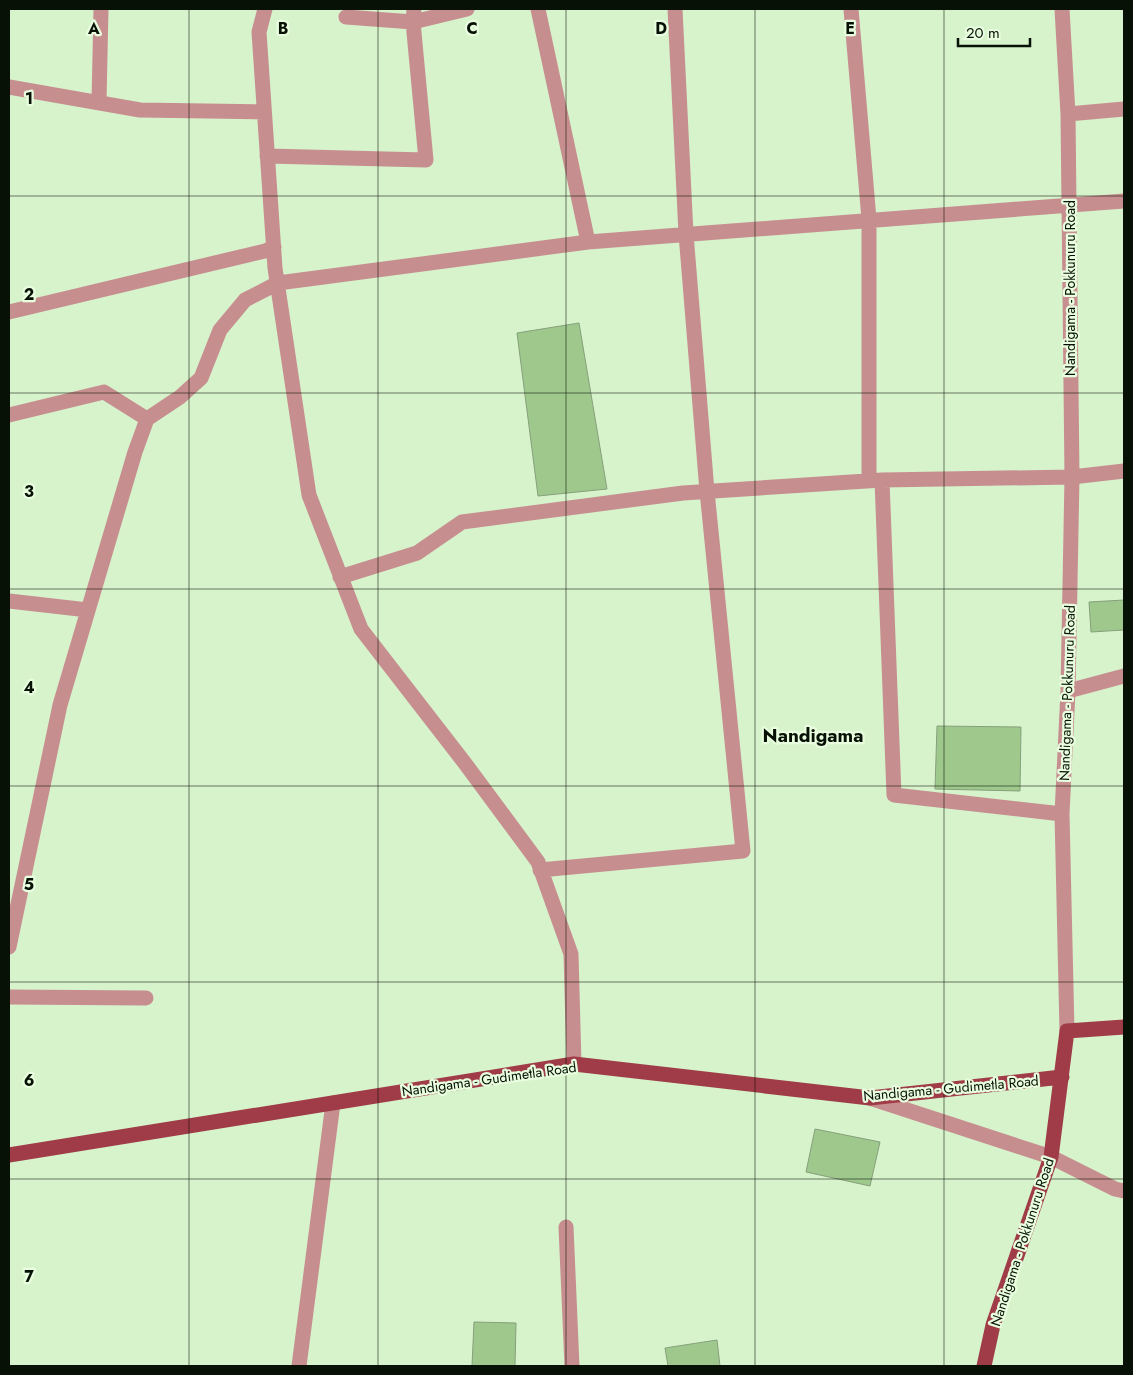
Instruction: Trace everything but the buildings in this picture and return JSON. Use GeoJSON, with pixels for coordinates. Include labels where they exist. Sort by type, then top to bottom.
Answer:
{"type":"FeatureCollection","features":[{"type":"Feature","properties":{"kind":"main road"},"geometry":{"type":"LineString","coordinates":[[1067,1031],[1124,1027]]}},
{"type":"Feature","properties":{"kind":"main road","name":"Nandigama - Pokkunuru Road"},"geometry":{"type":"LineString","coordinates":[[984,1366],[994,1325],[1051,1157],[1067,1031]]}},
{"type":"Feature","properties":{"kind":"main road","name":"Nandigama - Gudimetla Road"},"geometry":{"type":"LineString","coordinates":[[9,1155],[574,1064],[870,1098],[1062,1077]]}},
{"type":"Feature","properties":{"kind":"street"},"geometry":{"type":"LineString","coordinates":[[99,102],[101,9]]}},
{"type":"Feature","properties":{"kind":"street"},"geometry":{"type":"LineString","coordinates":[[265,9],[258,32],[274,247],[309,495],[361,629],[464,762],[538,862],[571,954],[574,1064]]}},
{"type":"Feature","properties":{"kind":"street"},"geometry":{"type":"LineString","coordinates":[[346,18],[414,15],[467,9]]}},
{"type":"Feature","properties":{"kind":"street"},"geometry":{"type":"LineString","coordinates":[[538,9],[588,242]]}},
{"type":"Feature","properties":{"kind":"street"},"geometry":{"type":"LineString","coordinates":[[540,870],[743,851],[707,491],[686,234],[675,9]]}},
{"type":"Feature","properties":{"kind":"street"},"geometry":{"type":"LineString","coordinates":[[851,9],[869,220],[875,481],[894,795],[1062,814]]}},
{"type":"Feature","properties":{"kind":"street","name":"Nandigama - Pokkunuru Road"},"geometry":{"type":"LineString","coordinates":[[1062,9],[1068,114],[1070,206],[1068,266],[1072,477],[1068,691],[1062,814],[1067,1031]]}},
{"type":"Feature","properties":{"kind":"street"},"geometry":{"type":"LineString","coordinates":[[267,156],[426,160],[414,15]]}},
{"type":"Feature","properties":{"kind":"street"},"geometry":{"type":"LineString","coordinates":[[9,87],[140,110],[264,112]]}},
{"type":"Feature","properties":{"kind":"street"},"geometry":{"type":"LineString","coordinates":[[1068,114],[1124,109]]}},
{"type":"Feature","properties":{"kind":"street"},"geometry":{"type":"LineString","coordinates":[[9,947],[60,705],[134,452],[147,419],[180,397],[201,378],[220,330],[245,300],[278,283],[588,242],[1070,206],[1124,200]]}},
{"type":"Feature","properties":{"kind":"street"},"geometry":{"type":"LineString","coordinates":[[9,312],[266,251],[274,247]]}},
{"type":"Feature","properties":{"kind":"street"},"geometry":{"type":"LineString","coordinates":[[9,415],[104,392],[147,419]]}},
{"type":"Feature","properties":{"kind":"street"},"geometry":{"type":"LineString","coordinates":[[340,577],[417,553],[462,522],[707,491],[875,481],[1072,477],[1124,471]]}},
{"type":"Feature","properties":{"kind":"street"},"geometry":{"type":"LineString","coordinates":[[9,601],[88,610]]}},
{"type":"Feature","properties":{"kind":"street"},"geometry":{"type":"LineString","coordinates":[[1068,691],[1124,676]]}},
{"type":"Feature","properties":{"kind":"street"},"geometry":{"type":"LineString","coordinates":[[9,997],[146,998]]}},
{"type":"Feature","properties":{"kind":"street"},"geometry":{"type":"LineString","coordinates":[[870,1098],[1051,1157],[1115,1189],[1124,1191]]}},
{"type":"Feature","properties":{"kind":"street"},"geometry":{"type":"LineString","coordinates":[[299,1366],[333,1103]]}},
{"type":"Feature","properties":{"kind":"street"},"geometry":{"type":"LineString","coordinates":[[566,1227],[572,1366]]}},
{"type":"Feature","properties":{"kind":"district","name":"Nandigama"},"geometry":{"type":"Point","coordinates":[813,735]}}]}
